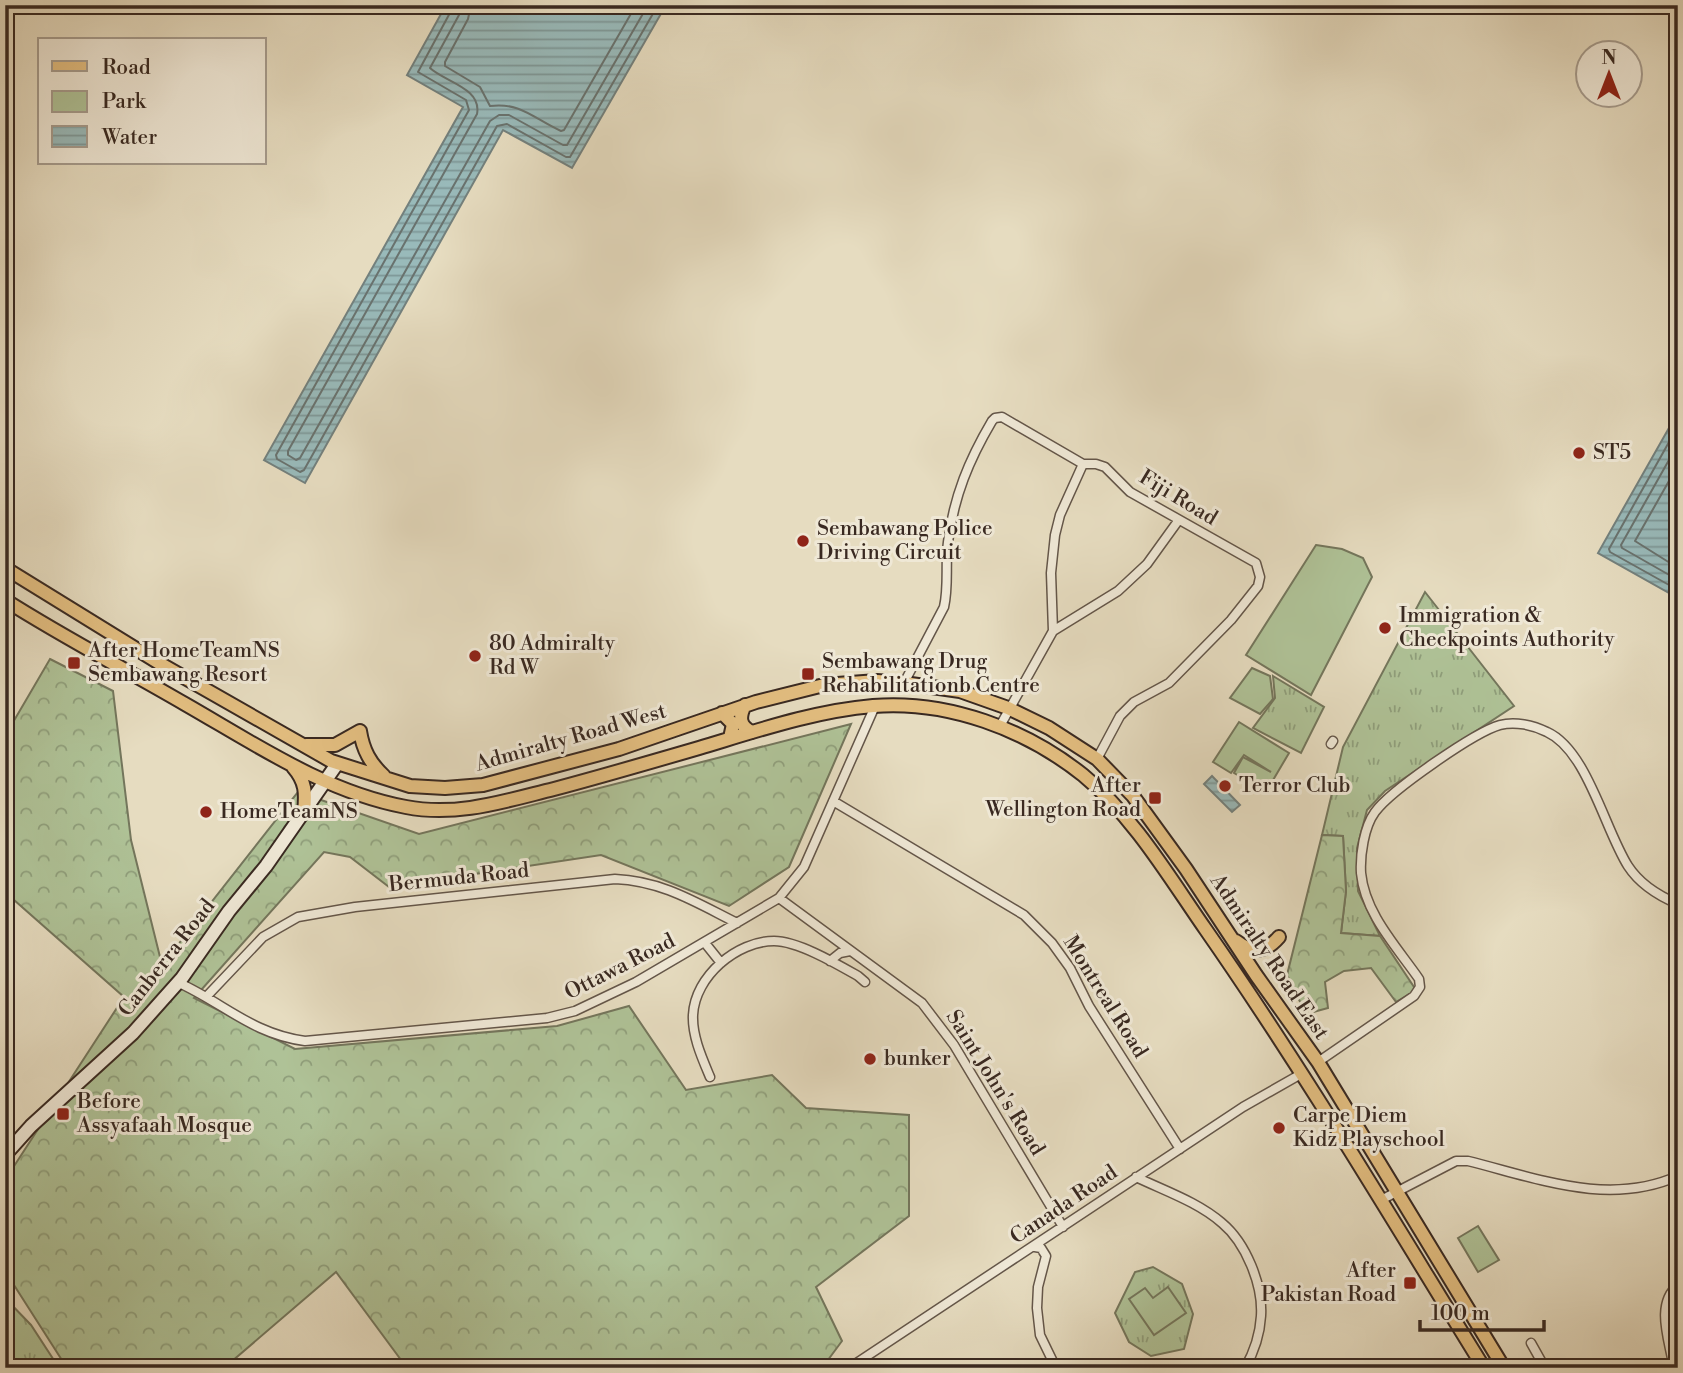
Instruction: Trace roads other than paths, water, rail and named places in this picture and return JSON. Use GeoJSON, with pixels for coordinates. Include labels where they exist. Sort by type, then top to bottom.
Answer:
{"type":"FeatureCollection","features":[{"type":"Feature","properties":{"kind":"main road","name":"Admiralty Road West"},"geometry":{"type":"LineString","coordinates":[[5,568],[159,663],[337,764],[410,786],[445,788],[483,785],[619,749],[746,705],[824,685],[877,681],[904,683]]}},
{"type":"Feature","properties":{"kind":"main road","name":"Admiralty Road West"},"geometry":{"type":"LineString","coordinates":[[5,600],[324,782],[406,807],[458,810],[496,803],[752,732],[837,711],[875,706]]}},
{"type":"Feature","properties":{"kind":"main road"},"geometry":{"type":"LineString","coordinates":[[159,663],[155,678],[175,698]]}},
{"type":"Feature","properties":{"kind":"main road","name":"Admiralty Road East"},"geometry":{"type":"LineString","coordinates":[[904,683],[960,691],[1008,708],[1049,728],[1097,759],[1133,796],[1318,1062],[1504,1368]]}},
{"type":"Feature","properties":{"kind":"main road"},"geometry":{"type":"LineString","coordinates":[[746,705],[741,713],[742,724],[752,732]]}},
{"type":"Feature","properties":{"kind":"main road","name":"Admiralty Road East"},"geometry":{"type":"LineString","coordinates":[[875,706],[901,705],[956,712],[1000,726],[1083,775],[1119,809],[1149,847],[1249,991],[1484,1368]]}},
{"type":"Feature","properties":{"kind":"main road"},"geometry":{"type":"LineString","coordinates":[[722,713],[733,724],[730,738]]}},
{"type":"Feature","properties":{"kind":"main road"},"geometry":{"type":"LineString","coordinates":[[302,745],[335,745],[360,731],[362,744],[373,765],[389,780]]}},
{"type":"Feature","properties":{"kind":"main road"},"geometry":{"type":"LineString","coordinates":[[619,749],[626,761],[647,763]]}},
{"type":"Feature","properties":{"kind":"main road"},"geometry":{"type":"LineString","coordinates":[[291,764],[304,783],[304,812]]}},
{"type":"Feature","properties":{"kind":"main road","name":"Canberra Road"},"geometry":{"type":"LineString","coordinates":[[5,1155],[31,1126],[133,1033],[177,982],[337,764]]}},
{"type":"Feature","properties":{"kind":"main road"},"geometry":{"type":"LineString","coordinates":[[1230,937],[1246,948],[1260,950],[1271,947],[1279,937]]}},
{"type":"Feature","properties":{"kind":"street","name":"Fiji Road"},"geometry":{"type":"LineString","coordinates":[[904,683],[944,607],[947,596],[947,544],[958,494],[970,459],[992,421],[998,417],[1006,419],[1083,464],[1105,467],[1130,492],[1255,563],[1260,577],[1258,586],[1231,620],[1169,683],[1134,702],[1120,716],[1097,759]]}},
{"type":"Feature","properties":{"kind":"street"},"geometry":{"type":"LineString","coordinates":[[1053,631],[1051,573],[1055,535],[1060,515],[1083,464]]}},
{"type":"Feature","properties":{"kind":"street"},"geometry":{"type":"LineString","coordinates":[[1000,726],[1053,631],[1118,591],[1147,564],[1178,521]]}},
{"type":"Feature","properties":{"kind":"street","name":"Ottawa Road"},"geometry":{"type":"LineString","coordinates":[[177,982],[207,996],[260,1030],[282,1038],[304,1041],[547,1018],[575,1012],[705,943],[779,898],[804,867],[875,706]]}},
{"type":"Feature","properties":{"kind":"street"},"geometry":{"type":"LineString","coordinates":[[1318,1062],[1414,996],[1420,987],[1419,979],[1373,912],[1364,891],[1362,850],[1373,814],[1402,785],[1488,730],[1511,723],[1525,725],[1549,732],[1568,748],[1602,809],[1629,868],[1663,898],[1678,904]]}},
{"type":"Feature","properties":{"kind":"street","name":"Montreal Road"},"geometry":{"type":"LineString","coordinates":[[833,801],[1024,915],[1052,943],[1180,1149]]}},
{"type":"Feature","properties":{"kind":"street","name":"Bermuda Road"},"geometry":{"type":"LineString","coordinates":[[207,996],[263,937],[275,928],[298,917],[355,907],[615,879],[640,880],[664,887],[737,923]]}},
{"type":"Feature","properties":{"kind":"street","name":"Saint John's Road"},"geometry":{"type":"LineString","coordinates":[[779,898],[922,1003],[939,1023],[1063,1227]]}},
{"type":"Feature","properties":{"kind":"street"},"geometry":{"type":"LineString","coordinates":[[710,1077],[695,1033],[693,1015],[704,984],[721,963],[748,945],[776,941],[808,950],[865,982]]}},
{"type":"Feature","properties":{"kind":"street"},"geometry":{"type":"LineString","coordinates":[[705,943],[721,963]]}},
{"type":"Feature","properties":{"kind":"street"},"geometry":{"type":"LineString","coordinates":[[830,961],[840,953],[850,951]]}},
{"type":"Feature","properties":{"kind":"street","name":"Canada Road"},"geometry":{"type":"LineString","coordinates":[[849,1368],[1243,1107],[1301,1074]]}},
{"type":"Feature","properties":{"kind":"street"},"geometry":{"type":"LineString","coordinates":[[1381,1200],[1456,1161],[1468,1161],[1590,1191],[1654,1186],[1678,1176]]}},
{"type":"Feature","properties":{"kind":"street"},"geometry":{"type":"LineString","coordinates":[[1136,1177],[1205,1211],[1224,1225],[1241,1245],[1257,1283],[1261,1315],[1257,1342],[1245,1368]]}},
{"type":"Feature","properties":{"kind":"street"},"geometry":{"type":"LineString","coordinates":[[1035,1247],[1041,1248],[1046,1256],[1038,1287],[1040,1335],[1056,1368]]}},
{"type":"Feature","properties":{"kind":"street"},"geometry":{"type":"LineString","coordinates":[[1584,1368],[1615,1363],[1675,1364],[1665,1311],[1667,1300],[1678,1285]]}},
{"type":"Feature","properties":{"kind":"street"},"geometry":{"type":"LineString","coordinates":[[1531,1343],[1545,1368]]}},
{"type":"Feature","properties":{"kind":"water"},"geometry":{"type":"Polygon","coordinates":[[[446,5],[666,5],[572,168],[503,130],[305,483],[264,460],[463,107],[407,75],[446,5]]]}},
{"type":"Feature","properties":{"kind":"water"},"geometry":{"type":"Polygon","coordinates":[[[1678,412],[1678,598],[1598,553],[1678,412]]]}},
{"type":"Feature","properties":{"kind":"water"},"geometry":{"type":"Polygon","coordinates":[[[1212,776],[1240,805],[1232,812],[1204,784],[1212,776]]]}},
{"type":"Feature","properties":{"kind":"place","name":"ST5"},"geometry":{"type":"Point","coordinates":[1579,453]}},
{"type":"Feature","properties":{"kind":"place","name":"Sembawang Police Driving Circuit"},"geometry":{"type":"Point","coordinates":[803,541]}},
{"type":"Feature","properties":{"kind":"place","name":"Immigration & Checkpoints Authority"},"geometry":{"type":"Point","coordinates":[1385,628]}},
{"type":"Feature","properties":{"kind":"place","name":"80 Admiralty Rd W"},"geometry":{"type":"Point","coordinates":[475,656]}},
{"type":"Feature","properties":{"kind":"place","name":"After HomeTeamNS Sembawang Resort"},"geometry":{"type":"Point","coordinates":[74,663]}},
{"type":"Feature","properties":{"kind":"place","name":"Sembawang Drug Rehabilitationb Centre"},"geometry":{"type":"Point","coordinates":[808,674]}},
{"type":"Feature","properties":{"kind":"place","name":"Terror Club"},"geometry":{"type":"Point","coordinates":[1225,786]}},
{"type":"Feature","properties":{"kind":"place","name":"After Wellington Road"},"geometry":{"type":"Point","coordinates":[1155,798]}},
{"type":"Feature","properties":{"kind":"place","name":"HomeTeamNS"},"geometry":{"type":"Point","coordinates":[206,812]}},
{"type":"Feature","properties":{"kind":"place","name":"bunker"},"geometry":{"type":"Point","coordinates":[870,1059]}},
{"type":"Feature","properties":{"kind":"place","name":"Before Assyafaah Mosque"},"geometry":{"type":"Point","coordinates":[63,1114]}},
{"type":"Feature","properties":{"kind":"place","name":"Carpe Diem Kidz Playschool"},"geometry":{"type":"Point","coordinates":[1279,1128]}},
{"type":"Feature","properties":{"kind":"place","name":"After Pakistan Road"},"geometry":{"type":"Point","coordinates":[1410,1283]}}]}
